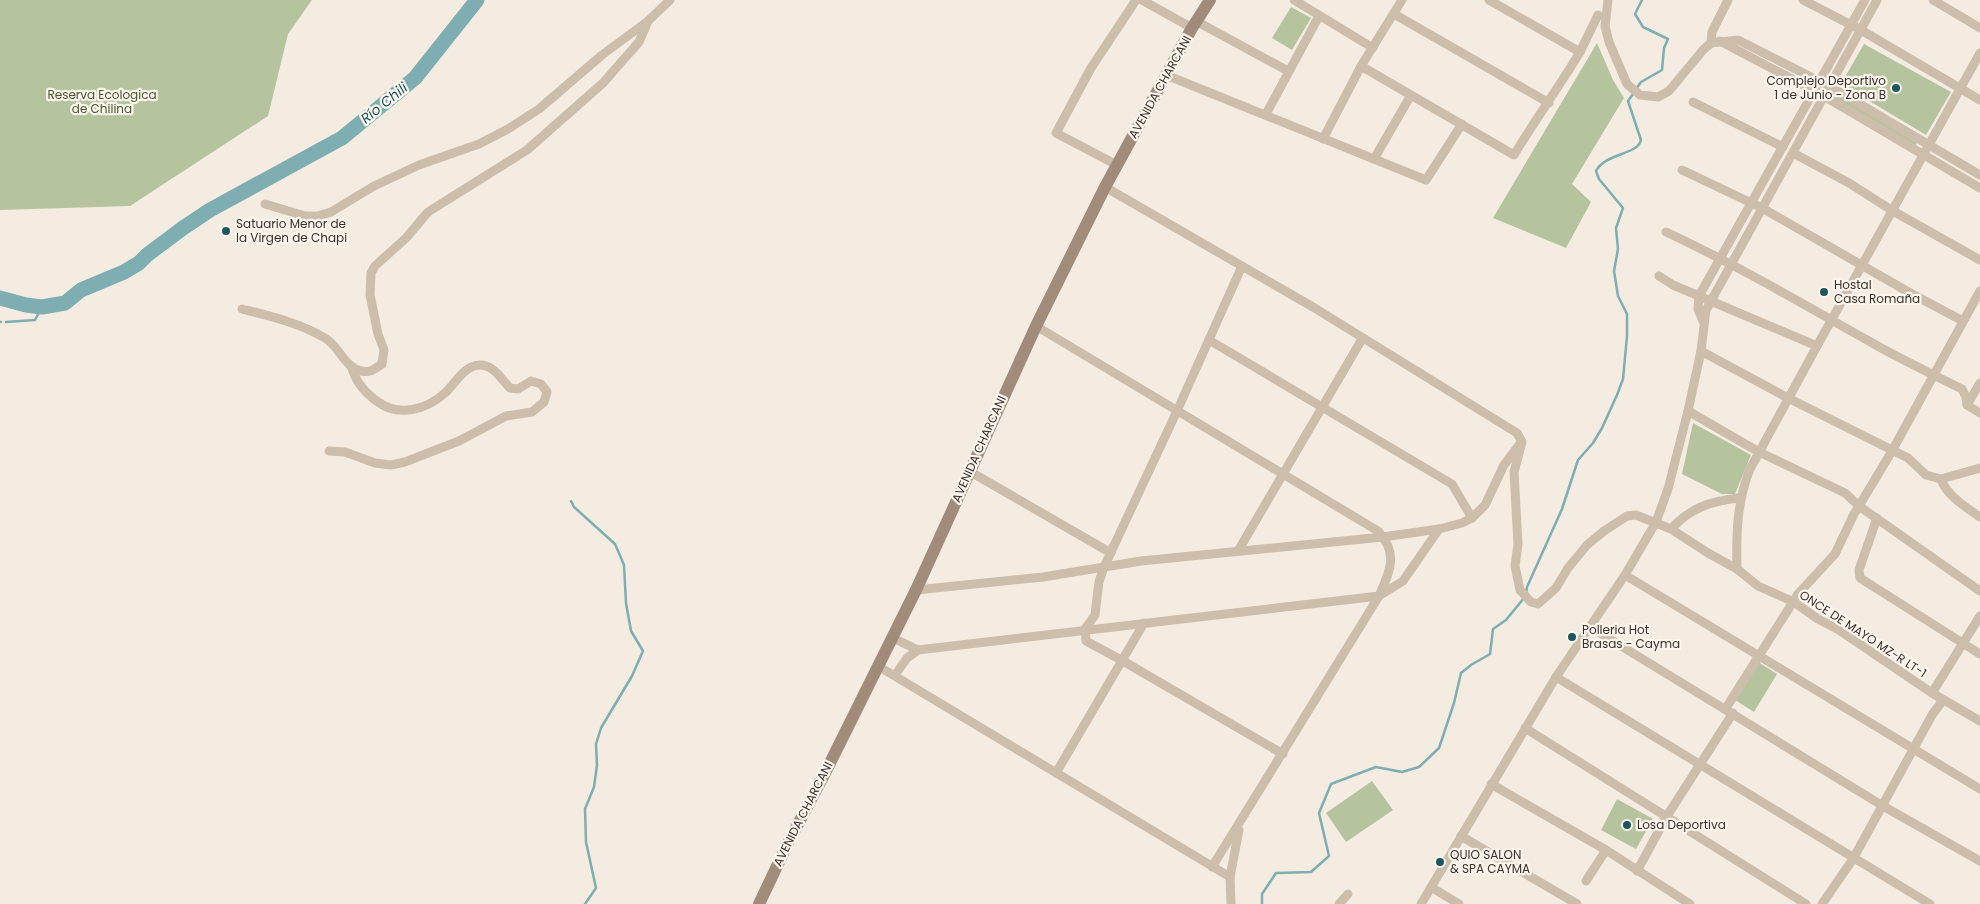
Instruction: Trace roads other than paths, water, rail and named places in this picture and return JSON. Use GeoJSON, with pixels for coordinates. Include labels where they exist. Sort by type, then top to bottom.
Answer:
{"type":"FeatureCollection","features":[{"type":"Feature","properties":{"kind":"main road","name":"AVENIDA CHARCANI"},"geometry":{"type":"LineString","coordinates":[[759,904],[772,874],[893,638],[1036,326],[1105,186],[1166,74],[1210,0]]}},
{"type":"Feature","properties":{"kind":"street"},"geometry":{"type":"LineString","coordinates":[[266,204],[305,216],[318,216],[331,212],[374,186],[419,165],[479,144],[508,129],[539,109],[602,55],[648,21],[670,0]]}},
{"type":"Feature","properties":{"kind":"street"},"geometry":{"type":"LineString","coordinates":[[1117,164],[1056,133],[1091,68],[1136,0]]}},
{"type":"Feature","properties":{"kind":"street"},"geometry":{"type":"LineString","coordinates":[[1142,0],[1288,71]]}},
{"type":"Feature","properties":{"kind":"street"},"geometry":{"type":"LineString","coordinates":[[1294,0],[1373,48]]}},
{"type":"Feature","properties":{"kind":"street"},"geometry":{"type":"LineString","coordinates":[[1323,139],[1361,66],[1402,0]]}},
{"type":"Feature","properties":{"kind":"street"},"geometry":{"type":"LineString","coordinates":[[1489,0],[1580,52]]}},
{"type":"Feature","properties":{"kind":"street"},"geometry":{"type":"LineString","coordinates":[[1608,0],[1605,26],[1607,34],[1627,84],[1640,95],[1658,97],[1669,91],[1703,50],[1715,42],[1732,39],[1742,41],[1829,86],[1980,175]]}},
{"type":"Feature","properties":{"kind":"street"},"geometry":{"type":"LineString","coordinates":[[1728,0],[1712,32],[1715,42],[1824,96],[1980,188]]}},
{"type":"Feature","properties":{"kind":"street"},"geometry":{"type":"LineString","coordinates":[[1804,0],[1861,30],[1980,100]]}},
{"type":"Feature","properties":{"kind":"street"},"geometry":{"type":"LineString","coordinates":[[1703,322],[1698,310],[1700,296],[1865,0]]}},
{"type":"Feature","properties":{"kind":"street"},"geometry":{"type":"LineString","coordinates":[[1421,904],[1556,677],[1625,575],[1656,522],[1668,489],[1688,411],[1701,351],[1703,322],[1710,300],[1878,0]]}},
{"type":"Feature","properties":{"kind":"street"},"geometry":{"type":"LineString","coordinates":[[1933,0],[1980,28]]}},
{"type":"Feature","properties":{"kind":"street"},"geometry":{"type":"LineString","coordinates":[[1394,14],[1549,103]]}},
{"type":"Feature","properties":{"kind":"street"},"geometry":{"type":"LineString","coordinates":[[1361,66],[1514,156],[1537,116],[1549,103],[1580,52],[1598,15]]}},
{"type":"Feature","properties":{"kind":"street"},"geometry":{"type":"LineString","coordinates":[[1266,114],[1319,16]]}},
{"type":"Feature","properties":{"kind":"street"},"geometry":{"type":"LineString","coordinates":[[242,309],[272,316],[311,330],[328,339],[351,366],[360,372],[372,371],[382,364],[384,350],[378,334],[370,295],[371,273],[375,266],[406,238],[428,212],[527,150],[603,84],[639,42],[648,21]]}},
{"type":"Feature","properties":{"kind":"street"},"geometry":{"type":"LineString","coordinates":[[1737,569],[1736,547],[1740,498],[1758,452],[1980,53]]}},
{"type":"Feature","properties":{"kind":"street"},"geometry":{"type":"LineString","coordinates":[[1166,74],[1426,180],[1462,124]]}},
{"type":"Feature","properties":{"kind":"street"},"geometry":{"type":"LineString","coordinates":[[1374,159],[1411,95]]}},
{"type":"Feature","properties":{"kind":"street"},"geometry":{"type":"LineString","coordinates":[[1693,102],[1783,147]]}},
{"type":"Feature","properties":{"kind":"street"},"geometry":{"type":"LineString","coordinates":[[1793,153],[1849,183],[1893,211],[1980,260]]}},
{"type":"Feature","properties":{"kind":"street"},"geometry":{"type":"LineString","coordinates":[[1682,170],[1751,202],[1963,321]]}},
{"type":"Feature","properties":{"kind":"street"},"geometry":{"type":"LineString","coordinates":[[916,590],[1043,577],[1104,567],[1238,551],[1383,537],[1439,529],[1462,523],[1472,518],[1485,505],[1504,465],[1522,442],[1517,433],[1313,307],[1105,186]]}},
{"type":"Feature","properties":{"kind":"street"},"geometry":{"type":"LineString","coordinates":[[1666,232],[1721,258],[1874,344],[1962,389],[1966,397],[1966,405]]}},
{"type":"Feature","properties":{"kind":"street"},"geometry":{"type":"LineString","coordinates":[[1242,266],[1177,411],[1110,553],[1098,582],[1094,615],[1085,630],[1086,641],[1124,661],[1282,754]]}},
{"type":"Feature","properties":{"kind":"street"},"geometry":{"type":"LineString","coordinates":[[1659,276],[1674,285],[1817,346]]}},
{"type":"Feature","properties":{"kind":"street"},"geometry":{"type":"LineString","coordinates":[[1637,871],[1667,816],[1730,711],[1759,656],[1809,581],[1835,554],[1980,290]]}},
{"type":"Feature","properties":{"kind":"street"},"geometry":{"type":"LineString","coordinates":[[1036,326],[1378,531],[1389,546],[1391,557],[1389,572],[1379,596],[1212,867]]}},
{"type":"Feature","properties":{"kind":"street"},"geometry":{"type":"LineString","coordinates":[[1238,551],[1362,339]]}},
{"type":"Feature","properties":{"kind":"street"},"geometry":{"type":"LineString","coordinates":[[1209,340],[1452,484],[1472,518]]}},
{"type":"Feature","properties":{"kind":"street"},"geometry":{"type":"LineString","coordinates":[[1701,351],[1788,398],[1908,458],[1926,475],[1941,479],[1980,468]]}},
{"type":"Feature","properties":{"kind":"street"},"geometry":{"type":"LineString","coordinates":[[328,451],[345,452],[375,463],[391,465],[404,462],[459,441],[506,416],[532,412],[544,402],[547,392],[541,384],[531,381],[518,389],[510,388],[494,370],[480,365],[470,368],[461,374],[443,394],[421,408],[400,410],[385,407],[363,390],[356,380],[351,366]]}},
{"type":"Feature","properties":{"kind":"street"},"geometry":{"type":"LineString","coordinates":[[1966,405],[1980,383]]}},
{"type":"Feature","properties":{"kind":"street"},"geometry":{"type":"LineString","coordinates":[[1966,405],[1980,412]]}},
{"type":"Feature","properties":{"kind":"street"},"geometry":{"type":"LineString","coordinates":[[1688,411],[1758,452],[1845,493],[1860,506],[1980,590]]}},
{"type":"Feature","properties":{"kind":"street","name":"ONCE DE MAYO MZ-R LT-1"},"geometry":{"type":"LineString","coordinates":[[1522,442],[1514,472],[1518,544],[1515,566],[1520,590],[1531,602],[1538,604],[1550,594],[1587,545],[1627,516],[1636,514],[1671,529],[1737,569],[1758,586],[1794,602],[1818,619],[1840,630],[1932,693],[1980,721]]}},
{"type":"Feature","properties":{"kind":"street"},"geometry":{"type":"LineString","coordinates":[[969,471],[1110,553]]}},
{"type":"Feature","properties":{"kind":"street"},"geometry":{"type":"LineString","coordinates":[[1941,479],[1942,484],[1961,503],[1980,517]]}},
{"type":"Feature","properties":{"kind":"street"},"geometry":{"type":"LineString","coordinates":[[1671,529],[1683,516],[1693,511],[1720,501],[1740,498]]}},
{"type":"Feature","properties":{"kind":"street"},"geometry":{"type":"LineString","coordinates":[[1877,518],[1859,570],[1860,578],[1980,654]]}},
{"type":"Feature","properties":{"kind":"street"},"geometry":{"type":"LineString","coordinates":[[895,675],[907,658],[918,650],[1379,596],[1403,580],[1439,529]]}},
{"type":"Feature","properties":{"kind":"street"},"geometry":{"type":"LineString","coordinates":[[1625,575],[1980,790]]}},
{"type":"Feature","properties":{"kind":"street"},"geometry":{"type":"LineString","coordinates":[[1932,693],[1980,616]]}},
{"type":"Feature","properties":{"kind":"street"},"geometry":{"type":"LineString","coordinates":[[1056,773],[1124,661],[1144,623]]}},
{"type":"Feature","properties":{"kind":"street"},"geometry":{"type":"LineString","coordinates":[[1590,627],[1883,806],[1980,861]]}},
{"type":"Feature","properties":{"kind":"street"},"geometry":{"type":"LineString","coordinates":[[893,638],[918,650]]}},
{"type":"Feature","properties":{"kind":"street"},"geometry":{"type":"LineString","coordinates":[[878,666],[1230,877]]}},
{"type":"Feature","properties":{"kind":"street"},"geometry":{"type":"LineString","coordinates":[[1556,677],[1930,904]]}},
{"type":"Feature","properties":{"kind":"street"},"geometry":{"type":"LineString","coordinates":[[1822,904],[1853,858],[1943,700]]}},
{"type":"Feature","properties":{"kind":"street"},"geometry":{"type":"LineString","coordinates":[[1525,728],[1804,904]]}},
{"type":"Feature","properties":{"kind":"street"},"geometry":{"type":"LineString","coordinates":[[1491,784],[1606,850],[1690,904]]}},
{"type":"Feature","properties":{"kind":"street"},"geometry":{"type":"LineString","coordinates":[[1231,904],[1230,877],[1240,824]]}},
{"type":"Feature","properties":{"kind":"street"},"geometry":{"type":"LineString","coordinates":[[1461,836],[1572,903]]}},
{"type":"Feature","properties":{"kind":"street"},"geometry":{"type":"LineString","coordinates":[[1586,881],[1606,850]]}},
{"type":"Feature","properties":{"kind":"street"},"geometry":{"type":"LineString","coordinates":[[1431,887],[1459,904]]}},
{"type":"Feature","properties":{"kind":"street"},"geometry":{"type":"LineString","coordinates":[[1339,904],[1348,894]]}},
{"type":"Feature","properties":{"kind":"waterway","name":"Río Chili"},"geometry":{"type":"LineString","coordinates":[[0,298],[42,307],[65,303],[81,290],[124,272],[139,263],[183,228],[210,210],[342,138],[415,78],[477,0]]}},
{"type":"Feature","properties":{"kind":"waterway"},"geometry":{"type":"LineString","coordinates":[[1636,89],[1641,82],[1662,70],[1664,48],[1668,39],[1643,27],[1635,14],[1642,0]]}},
{"type":"Feature","properties":{"kind":"waterway"},"geometry":{"type":"LineString","coordinates":[[1526,593],[1562,509],[1578,460],[1593,443],[1602,428],[1623,379],[1627,314],[1618,296],[1614,271],[1618,249],[1616,228],[1623,208],[1599,179],[1596,171],[1606,161],[1639,145],[1641,140],[1628,101],[1633,94]]}},
{"type":"Feature","properties":{"kind":"waterway"},"geometry":{"type":"LineString","coordinates":[[6,322],[35,320],[42,307]]}},
{"type":"Feature","properties":{"kind":"waterway"},"geometry":{"type":"LineString","coordinates":[[571,501],[574,507],[615,544],[624,565],[626,603],[631,631],[643,651],[632,676],[601,728],[596,744],[597,765],[594,787],[585,809],[586,842],[596,888],[585,904]]}},
{"type":"Feature","properties":{"kind":"waterway"},"geometry":{"type":"LineString","coordinates":[[1262,904],[1262,894],[1276,873],[1311,872],[1329,856],[1319,813],[1331,784],[1376,767],[1402,772],[1419,767],[1439,748],[1454,703],[1461,673],[1490,654],[1493,629],[1506,620],[1524,598]]}},
{"type":"Feature","properties":{"kind":"place","name":"Complejo Deportivo 1 de Junio - Zona B"},"geometry":{"type":"Point","coordinates":[1896,88]}},
{"type":"Feature","properties":{"kind":"place","name":"Satuario Menor de la Virgen de Chapi"},"geometry":{"type":"Point","coordinates":[226,231]}},
{"type":"Feature","properties":{"kind":"place","name":"Hostal Casa Romaña"},"geometry":{"type":"Point","coordinates":[1824,292]}},
{"type":"Feature","properties":{"kind":"place","name":"Polleria Hot Brasas - Cayma"},"geometry":{"type":"Point","coordinates":[1572,637]}},
{"type":"Feature","properties":{"kind":"place","name":"Losa Deportiva"},"geometry":{"type":"Point","coordinates":[1627,825]}},
{"type":"Feature","properties":{"kind":"place","name":"QUIO SALON & SPA CAYMA"},"geometry":{"type":"Point","coordinates":[1440,862]}},
{"type":"Feature","properties":{"kind":"park label","name":"Reserva Ecologica de Chilina"},"geometry":{"type":"Point","coordinates":[102,102]}}]}
